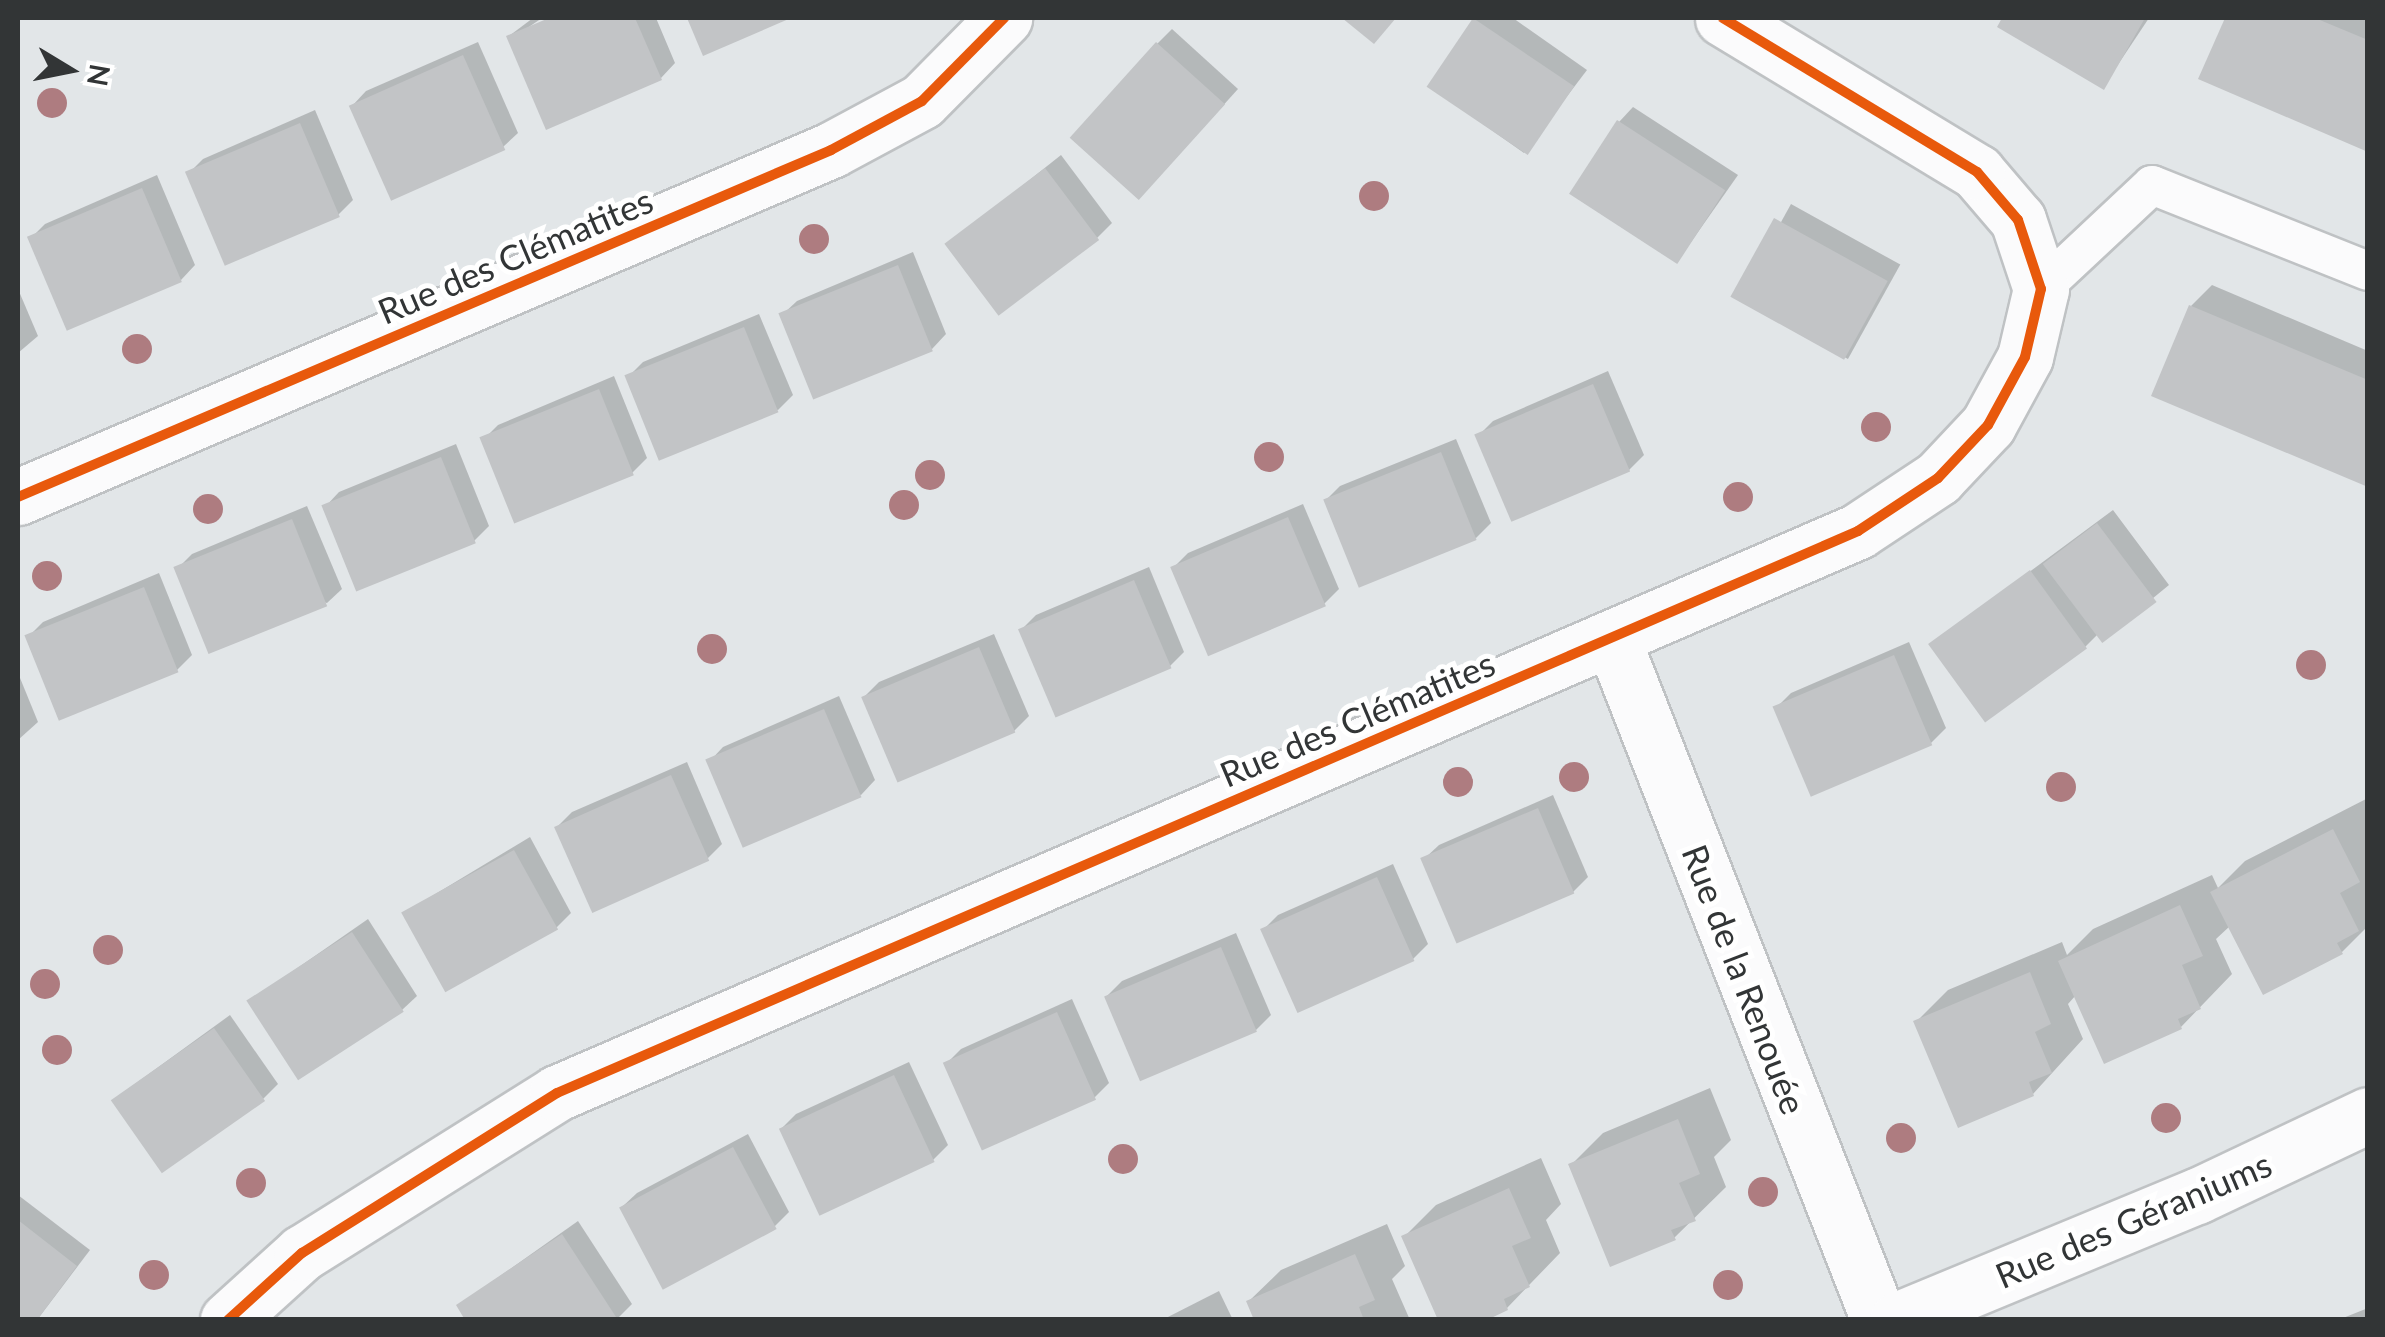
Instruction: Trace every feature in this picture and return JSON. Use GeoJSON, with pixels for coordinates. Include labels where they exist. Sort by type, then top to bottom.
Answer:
{"type":"FeatureCollection","features":[{"type":"Feature","properties":{"kind":"street","name":"Rue des Clématites"},"geometry":{"type":"LineString","coordinates":[[18,497],[831,150],[922,101],[1004,18]]}},
{"type":"Feature","properties":{"kind":"street"},"geometry":{"type":"LineString","coordinates":[[1723,18],[1977,172],[2018,220],[2041,289]]}},
{"type":"Feature","properties":{"kind":"street","name":"Rue des Clématites"},"geometry":{"type":"LineString","coordinates":[[228,1320],[302,1253],[556,1093],[1858,531],[1938,478],[1988,424],[2025,357],[2041,289]]}},
{"type":"Feature","properties":{"kind":"street","name":"Rue de la Renouée"},"geometry":{"type":"LineString","coordinates":[[1612,638],[1878,1320]]}},
{"type":"Feature","properties":{"kind":"street","name":"Rue des Géraniums"},"geometry":{"type":"LineString","coordinates":[[1897,1320],[2197,1196],[2368,1116]]}},
{"type":"Feature","properties":{"kind":"lane"},"geometry":{"type":"LineString","coordinates":[[2041,289],[2152,185],[2368,271]]}},
{"type":"Feature","properties":{"kind":"building"},"geometry":{"type":"Polygon","coordinates":[[[549,18],[635,18],[662,80],[546,130],[506,36],[549,18]]]}},
{"type":"Feature","properties":{"kind":"building"},"geometry":{"type":"Polygon","coordinates":[[[687,18],[791,18],[703,56],[687,18]]]}},
{"type":"Feature","properties":{"kind":"building"},"geometry":{"type":"Polygon","coordinates":[[[1342,18],[1396,18],[1374,44],[1342,18]]]}},
{"type":"Feature","properties":{"kind":"building"},"geometry":{"type":"Polygon","coordinates":[[[1473,18],[1574,86],[1528,155],[1427,87],[1473,18]]]}},
{"type":"Feature","properties":{"kind":"building"},"geometry":{"type":"Polygon","coordinates":[[[2002,18],[2145,18],[2104,90],[1997,27],[2002,18]]]}},
{"type":"Feature","properties":{"kind":"building"},"geometry":{"type":"Polygon","coordinates":[[[2225,18],[2315,18],[2368,40],[2368,152],[2198,79],[2225,18]]]}},
{"type":"Feature","properties":{"kind":"building"},"geometry":{"type":"Polygon","coordinates":[[[1156,42],[1225,104],[1139,200],[1070,138],[1156,42]]]}},
{"type":"Feature","properties":{"kind":"building"},"geometry":{"type":"Polygon","coordinates":[[[463,55],[505,150],[391,201],[349,106],[463,55]]]}},
{"type":"Feature","properties":{"kind":"building"},"geometry":{"type":"Polygon","coordinates":[[[1617,120],[1725,190],[1677,264],[1569,194],[1617,120]]]}},
{"type":"Feature","properties":{"kind":"building"},"geometry":{"type":"Polygon","coordinates":[[[300,123],[340,217],[225,266],[185,172],[300,123]]]}},
{"type":"Feature","properties":{"kind":"building"},"geometry":{"type":"Polygon","coordinates":[[[1045,168],[1099,240],[999,316],[944,244],[1045,168]]]}},
{"type":"Feature","properties":{"kind":"building"},"geometry":{"type":"Polygon","coordinates":[[[142,188],[182,282],[67,331],[27,237],[142,188]]]}},
{"type":"Feature","properties":{"kind":"building"},"geometry":{"type":"Polygon","coordinates":[[[1774,218],[1888,281],[1844,360],[1730,297],[1774,218]]]}},
{"type":"Feature","properties":{"kind":"building"},"geometry":{"type":"Polygon","coordinates":[[[898,265],[933,351],[813,400],[778,313],[898,265]]]}},
{"type":"Feature","properties":{"kind":"building"},"geometry":{"type":"Polygon","coordinates":[[[2189,305],[2368,380],[2368,487],[2151,396],[2189,305]]]}},
{"type":"Feature","properties":{"kind":"building"},"geometry":{"type":"Polygon","coordinates":[[[744,327],[778,412],[659,461],[624,375],[744,327]]]}},
{"type":"Feature","properties":{"kind":"building"},"geometry":{"type":"Polygon","coordinates":[[[1593,384],[1630,471],[1511,522],[1474,434],[1593,384]]]}},
{"type":"Feature","properties":{"kind":"building"},"geometry":{"type":"Polygon","coordinates":[[[599,389],[634,475],[514,524],[479,437],[599,389]]]}},
{"type":"Feature","properties":{"kind":"building"},"geometry":{"type":"Polygon","coordinates":[[[1441,452],[1477,540],[1359,588],[1323,500],[1441,452]]]}},
{"type":"Feature","properties":{"kind":"building"},"geometry":{"type":"Polygon","coordinates":[[[441,457],[476,543],[356,592],[321,505],[441,457]]]}},
{"type":"Feature","properties":{"kind":"building"},"geometry":{"type":"Polygon","coordinates":[[[1288,517],[1326,606],[1208,656],[1170,567],[1288,517]]]}},
{"type":"Feature","properties":{"kind":"building"},"geometry":{"type":"Polygon","coordinates":[[[292,519],[327,606],[209,654],[173,567],[292,519]]]}},
{"type":"Feature","properties":{"kind":"building"},"geometry":{"type":"Polygon","coordinates":[[[2097,523],[2157,602],[2102,643],[2043,564],[2097,523]]]}},
{"type":"Feature","properties":{"kind":"building"},"geometry":{"type":"Polygon","coordinates":[[[2030,570],[2087,648],[1985,723],[1928,644],[2030,570]]]}},
{"type":"Feature","properties":{"kind":"building"},"geometry":{"type":"Polygon","coordinates":[[[1134,580],[1172,668],[1056,718],[1018,629],[1134,580]]]}},
{"type":"Feature","properties":{"kind":"building"},"geometry":{"type":"Polygon","coordinates":[[[144,587],[178,672],[59,721],[24,635],[144,587]]]}},
{"type":"Feature","properties":{"kind":"building"},"geometry":{"type":"Polygon","coordinates":[[[979,647],[1015,733],[898,783],[861,697],[979,647]]]}},
{"type":"Feature","properties":{"kind":"building"},"geometry":{"type":"Polygon","coordinates":[[[1894,655],[1932,745],[1811,797],[1772,707],[1894,655]]]}},
{"type":"Feature","properties":{"kind":"building"},"geometry":{"type":"Polygon","coordinates":[[[824,709],[862,797],[743,848],[705,759],[824,709]]]}},
{"type":"Feature","properties":{"kind":"building"},"geometry":{"type":"Polygon","coordinates":[[[671,775],[709,861],[592,913],[554,827],[671,775]]]}},
{"type":"Feature","properties":{"kind":"building"},"geometry":{"type":"Polygon","coordinates":[[[1538,808],[1574,894],[1457,944],[1420,858],[1538,808]]]}},
{"type":"Feature","properties":{"kind":"building"},"geometry":{"type":"Polygon","coordinates":[[[2333,829],[2360,882],[2340,893],[2359,931],[2337,943],[2343,954],[2263,995],[2210,892],[2333,829]]]}},
{"type":"Feature","properties":{"kind":"building"},"geometry":{"type":"Polygon","coordinates":[[[514,850],[558,930],[445,992],[401,913],[514,850]]]}},
{"type":"Feature","properties":{"kind":"building"},"geometry":{"type":"Polygon","coordinates":[[[1377,877],[1414,961],[1297,1013],[1260,929],[1377,877]]]}},
{"type":"Feature","properties":{"kind":"building"},"geometry":{"type":"Polygon","coordinates":[[[2180,905],[2203,956],[2182,965],[2201,1009],[2178,1019],[2182,1029],[2104,1064],[2058,961],[2180,905]]]}},
{"type":"Feature","properties":{"kind":"building"},"geometry":{"type":"Polygon","coordinates":[[[352,932],[404,1012],[298,1080],[246,1001],[352,932]]]}},
{"type":"Feature","properties":{"kind":"building"},"geometry":{"type":"Polygon","coordinates":[[[1221,947],[1257,1032],[1140,1081],[1104,997],[1221,947]]]}},
{"type":"Feature","properties":{"kind":"building"},"geometry":{"type":"Polygon","coordinates":[[[2030,972],[2051,1024],[2035,1032],[2052,1073],[2029,1082],[2034,1096],[1958,1128],[1913,1021],[2030,972]]]}},
{"type":"Feature","properties":{"kind":"building"},"geometry":{"type":"Polygon","coordinates":[[[1057,1012],[1096,1100],[982,1151],[943,1063],[1057,1012]]]}},
{"type":"Feature","properties":{"kind":"building"},"geometry":{"type":"Polygon","coordinates":[[[214,1028],[265,1101],[162,1173],[111,1100],[214,1028]]]}},
{"type":"Feature","properties":{"kind":"building"},"geometry":{"type":"Polygon","coordinates":[[[894,1075],[935,1162],[819,1216],[779,1129],[894,1075]]]}},
{"type":"Feature","properties":{"kind":"building"},"geometry":{"type":"Polygon","coordinates":[[[1678,1119],[1700,1174],[1679,1183],[1696,1221],[1671,1230],[1676,1240],[1610,1267],[1568,1164],[1678,1119]]]}},
{"type":"Feature","properties":{"kind":"building"},"geometry":{"type":"Polygon","coordinates":[[[733,1147],[777,1229],[663,1290],[619,1208],[733,1147]]]}},
{"type":"Feature","properties":{"kind":"building"},"geometry":{"type":"Polygon","coordinates":[[[1509,1188],[1531,1238],[1512,1246],[1530,1287],[1504,1299],[1508,1310],[1487,1320],[1438,1320],[1401,1236],[1509,1188]]]}},
{"type":"Feature","properties":{"kind":"building"},"geometry":{"type":"Polygon","coordinates":[[[18,1220],[77,1266],[37,1320],[18,1320],[18,1220]]]}},
{"type":"Feature","properties":{"kind":"building"},"geometry":{"type":"Polygon","coordinates":[[[562,1234],[618,1320],[465,1320],[456,1305],[562,1234]]]}},
{"type":"Feature","properties":{"kind":"building"},"geometry":{"type":"Polygon","coordinates":[[[1355,1254],[1375,1300],[1359,1307],[1364,1320],[1254,1320],[1246,1301],[1355,1254]]]}},
{"type":"Feature","properties":{"kind":"cycle path"},"geometry":{"type":"LineString","coordinates":[[18,497],[831,150],[922,101],[1004,18]]}},
{"type":"Feature","properties":{"kind":"cycle path"},"geometry":{"type":"LineString","coordinates":[[228,1320],[302,1253],[557,1093],[1858,531],[1938,478],[1988,425],[2025,357],[2041,289],[2018,220],[1977,172],[1723,18]]}}]}
